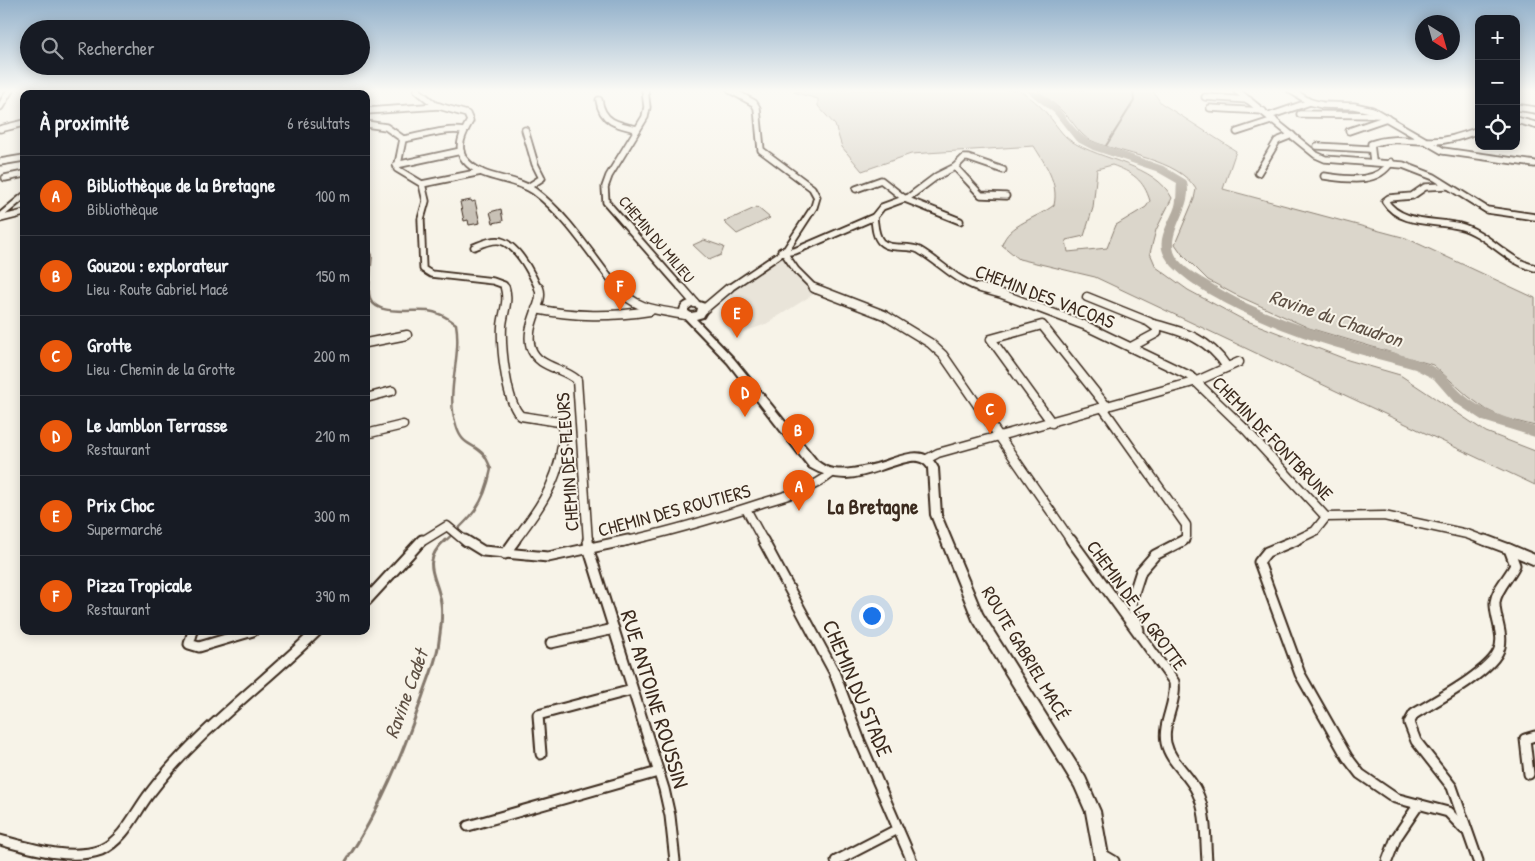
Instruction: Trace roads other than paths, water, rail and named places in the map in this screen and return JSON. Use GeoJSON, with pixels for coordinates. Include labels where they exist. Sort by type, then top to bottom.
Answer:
{"type":"FeatureCollection","features":[{"type":"Feature","properties":{"kind":"main road"},"geometry":{"type":"LineString","coordinates":[[693,310],[813,464],[823,471],[832,473],[858,471],[911,457],[927,459]]}},
{"type":"Feature","properties":{"kind":"main road","name":"ROUTE GABRIEL MACÉ"},"geometry":{"type":"LineString","coordinates":[[927,459],[934,468],[936,515],[977,616],[1080,782],[1093,811],[1106,859]]}},
{"type":"Feature","properties":{"kind":"street"},"geometry":{"type":"LineString","coordinates":[[392,130],[403,139]]}},
{"type":"Feature","properties":{"kind":"street"},"geometry":{"type":"LineString","coordinates":[[403,139],[427,136],[444,130]]}},
{"type":"Feature","properties":{"kind":"street"},"geometry":{"type":"LineString","coordinates":[[457,130],[464,131],[460,141],[464,160],[481,172],[528,187],[539,195],[626,296],[639,306],[654,310],[693,310],[711,301],[785,252],[874,217],[880,207],[905,199],[925,187],[939,174],[955,167],[964,158],[1003,170]]}},
{"type":"Feature","properties":{"kind":"street"},"geometry":{"type":"LineString","coordinates":[[525,130],[535,164],[542,178],[528,187]]}},
{"type":"Feature","properties":{"kind":"street","name":"CHEMIN DU MILIEU"},"geometry":{"type":"LineString","coordinates":[[636,130],[618,159],[605,187],[606,202],[693,310]]}},
{"type":"Feature","properties":{"kind":"street"},"geometry":{"type":"LineString","coordinates":[[759,130],[761,150],[812,188],[817,197],[814,207],[785,252]]}},
{"type":"Feature","properties":{"kind":"street"},"geometry":{"type":"LineString","coordinates":[[1237,132],[1242,130]]}},
{"type":"Feature","properties":{"kind":"street"},"geometry":{"type":"LineString","coordinates":[[1286,130],[1316,155],[1325,159],[1391,162],[1416,169],[1449,186],[1471,202],[1487,210],[1535,217]]}},
{"type":"Feature","properties":{"kind":"street"},"geometry":{"type":"LineString","coordinates":[[1407,130],[1450,153],[1535,164]]}},
{"type":"Feature","properties":{"kind":"street"},"geometry":{"type":"LineString","coordinates":[[1373,161],[1370,149],[1371,144],[1387,139],[1441,141],[1475,131]]}},
{"type":"Feature","properties":{"kind":"street"},"geometry":{"type":"LineString","coordinates":[[1258,173],[1277,141],[1292,135]]}},
{"type":"Feature","properties":{"kind":"street"},"geometry":{"type":"LineString","coordinates":[[403,139],[396,164],[397,169],[402,174],[422,184],[481,172]]}},
{"type":"Feature","properties":{"kind":"street"},"geometry":{"type":"LineString","coordinates":[[1317,146],[1370,149]]}},
{"type":"Feature","properties":{"kind":"street"},"geometry":{"type":"LineString","coordinates":[[396,164],[418,162],[461,151]]}},
{"type":"Feature","properties":{"kind":"street"},"geometry":{"type":"LineString","coordinates":[[0,162],[20,159]]}},
{"type":"Feature","properties":{"kind":"street"},"geometry":{"type":"LineString","coordinates":[[1324,176],[1367,178],[1381,174],[1389,168],[1391,162]]}},
{"type":"Feature","properties":{"kind":"street"},"geometry":{"type":"LineString","coordinates":[[955,167],[981,195],[1006,196]]}},
{"type":"Feature","properties":{"kind":"street"},"geometry":{"type":"LineString","coordinates":[[5,178],[20,175]]}},
{"type":"Feature","properties":{"kind":"street"},"geometry":{"type":"LineString","coordinates":[[856,189],[881,180],[905,199],[960,221]]}},
{"type":"Feature","properties":{"kind":"street"},"geometry":{"type":"LineString","coordinates":[[422,184],[426,201],[421,219],[423,269],[431,274],[493,281],[504,285],[506,295],[502,327],[512,402],[518,414],[523,417],[559,422],[563,425],[564,439],[559,471],[550,492],[505,554]]}},
{"type":"Feature","properties":{"kind":"street"},"geometry":{"type":"LineString","coordinates":[[1449,186],[1425,187],[1412,196],[1389,198],[1385,201],[1390,209],[1404,216],[1473,231],[1512,262],[1535,268]]}},
{"type":"Feature","properties":{"kind":"street"},"geometry":{"type":"LineString","coordinates":[[0,217],[20,200]]}},
{"type":"Feature","properties":{"kind":"street"},"geometry":{"type":"LineString","coordinates":[[0,217],[20,213]]}},
{"type":"Feature","properties":{"kind":"street","name":"CHEMIN DES VACOAS"},"geometry":{"type":"LineString","coordinates":[[874,217],[875,231],[882,242],[890,246],[917,249],[968,285],[1016,298],[1084,325],[1182,371],[1197,381]]}},
{"type":"Feature","properties":{"kind":"street"},"geometry":{"type":"LineString","coordinates":[[474,247],[495,240],[506,243],[522,261],[539,288],[541,294],[536,309],[573,316],[624,315],[654,310]]}},
{"type":"Feature","properties":{"kind":"street","name":"CHEMIN DE LA GROTTE"},"geometry":{"type":"LineString","coordinates":[[785,252],[796,270],[816,290],[884,314],[930,343],[953,368],[1066,534],[1174,682],[1176,691],[1166,723],[1166,744],[1170,754],[1196,790],[1200,802],[1207,861]]}},
{"type":"Feature","properties":{"kind":"street"},"geometry":{"type":"LineString","coordinates":[[1087,297],[1200,341],[1218,353],[1227,367]]}},
{"type":"Feature","properties":{"kind":"street","name":"CHEMIN DES FLEURS"},"geometry":{"type":"LineString","coordinates":[[536,309],[530,336],[533,356],[539,362],[572,374],[577,380],[590,550]]}},
{"type":"Feature","properties":{"kind":"street"},"geometry":{"type":"LineString","coordinates":[[1131,347],[1157,332],[1154,324]]}},
{"type":"Feature","properties":{"kind":"street"},"geometry":{"type":"LineString","coordinates":[[1052,423],[991,339],[1042,326],[1105,408],[1186,525],[1188,531],[1183,541],[1155,555],[1140,571],[1131,602],[1143,639]]}},
{"type":"Feature","properties":{"kind":"street"},"geometry":{"type":"LineString","coordinates":[[370,342],[407,335]]}},
{"type":"Feature","properties":{"kind":"street","name":"CHEMIN DE FONTBRUNE"},"geometry":{"type":"LineString","coordinates":[[1000,437],[1197,381],[1239,362]]}},
{"type":"Feature","properties":{"kind":"street","name":"CHEMIN DE FONTBRUNE"},"geometry":{"type":"LineString","coordinates":[[1197,381],[1326,517],[1384,516],[1467,534],[1535,560]]}},
{"type":"Feature","properties":{"kind":"street"},"geometry":{"type":"LineString","coordinates":[[370,397],[392,391]]}},
{"type":"Feature","properties":{"kind":"street"},"geometry":{"type":"LineString","coordinates":[[370,433],[403,425]]}},
{"type":"Feature","properties":{"kind":"street"},"geometry":{"type":"LineString","coordinates":[[927,459],[938,454],[1000,437]]}},
{"type":"Feature","properties":{"kind":"street","name":"CHEMIN DES ROUTIERS"},"geometry":{"type":"LineString","coordinates":[[370,596],[407,555],[443,528],[473,547],[483,551],[548,557],[590,550],[654,535],[746,509],[811,486],[832,473]]}},
{"type":"Feature","properties":{"kind":"street","name":"CHEMIN DU STADE"},"geometry":{"type":"LineString","coordinates":[[746,509],[779,573],[826,654],[912,861]]}},
{"type":"Feature","properties":{"kind":"street"},"geometry":{"type":"LineString","coordinates":[[1326,517],[1320,527],[1309,536],[1260,557],[1260,566],[1300,674],[1347,757],[1360,774],[1379,789],[1395,798],[1448,812],[1467,832]]}},
{"type":"Feature","properties":{"kind":"street"},"geometry":{"type":"LineString","coordinates":[[1478,861],[1451,786],[1416,744],[1409,724],[1414,714],[1488,665],[1498,651],[1500,634],[1496,606],[1497,594],[1511,575],[1515,565],[1509,549]]}},
{"type":"Feature","properties":{"kind":"street","name":"RUE ANTOINE ROUSSIN"},"geometry":{"type":"LineString","coordinates":[[590,550],[658,772],[670,816],[675,861]]}},
{"type":"Feature","properties":{"kind":"street"},"geometry":{"type":"LineString","coordinates":[[551,643],[614,629]]}},
{"type":"Feature","properties":{"kind":"street"},"geometry":{"type":"LineString","coordinates":[[192,635],[189,644],[199,647],[239,635]]}},
{"type":"Feature","properties":{"kind":"street"},"geometry":{"type":"LineString","coordinates":[[0,840],[59,855],[86,855],[99,851],[113,842],[128,827],[149,795],[184,754],[295,654],[313,635]]}},
{"type":"Feature","properties":{"kind":"street"},"geometry":{"type":"LineString","coordinates":[[541,754],[538,715],[632,690]]}},
{"type":"Feature","properties":{"kind":"street"},"geometry":{"type":"LineString","coordinates":[[1529,774],[1525,739],[1535,736]]}},
{"type":"Feature","properties":{"kind":"street"},"geometry":{"type":"LineString","coordinates":[[468,826],[658,772]]}},
{"type":"Feature","properties":{"kind":"street"},"geometry":{"type":"LineString","coordinates":[[1387,861],[1396,838],[1419,804]]}},
{"type":"Feature","properties":{"kind":"street"},"geometry":{"type":"LineString","coordinates":[[836,861],[898,829]]}},
{"type":"Feature","properties":{"kind":"waterway","name":"Ravine du Chaudron"},"geometry":{"type":"LineString","coordinates":[[1071,130],[1085,142],[1109,152],[1148,163],[1171,174],[1182,182],[1181,205],[1170,231],[1167,248],[1173,261],[1190,276],[1225,298],[1291,328],[1419,366],[1439,376],[1459,398],[1488,417],[1535,432]]}},
{"type":"Feature","properties":{"kind":"waterway"},"geometry":{"type":"LineString","coordinates":[[1104,149],[1116,130]]}},
{"type":"Feature","properties":{"kind":"waterway","name":"Ravine Cadet"},"geometry":{"type":"LineString","coordinates":[[370,251],[372,255],[370,278]]}},
{"type":"Feature","properties":{"kind":"waterway","name":"Ravine Cadet"},"geometry":{"type":"LineString","coordinates":[[370,298],[374,304],[381,308],[400,311],[432,312],[456,324],[457,349],[452,400],[453,413],[461,437],[484,455],[491,469],[484,493],[475,510],[462,526],[444,542]]}},
{"type":"Feature","properties":{"kind":"waterway","name":"Ravine Cadet"},"geometry":{"type":"LineString","coordinates":[[346,861],[370,822],[390,781],[435,662],[442,612],[432,564],[433,556],[445,540]]}},
{"type":"Feature","properties":{"kind":"place","name":"Pizza Tropicale"},"geometry":{"type":"Point","coordinates":[620,311]}},
{"type":"Feature","properties":{"kind":"place","name":"Prix Choc"},"geometry":{"type":"Point","coordinates":[737,338]}},
{"type":"Feature","properties":{"kind":"place","name":"Le Jamblon Terrasse"},"geometry":{"type":"Point","coordinates":[745,417]}},
{"type":"Feature","properties":{"kind":"place","name":"Grotte"},"geometry":{"type":"Point","coordinates":[990,434]}},
{"type":"Feature","properties":{"kind":"place","name":"Gouzou : explorateur"},"geometry":{"type":"Point","coordinates":[798,455]}},
{"type":"Feature","properties":{"kind":"place","name":"Bibliothèque de la Bretagne"},"geometry":{"type":"Point","coordinates":[799,511]}},
{"type":"Feature","properties":{"kind":"district","name":"La Bretagne"},"geometry":{"type":"Point","coordinates":[873,507]}}]}
